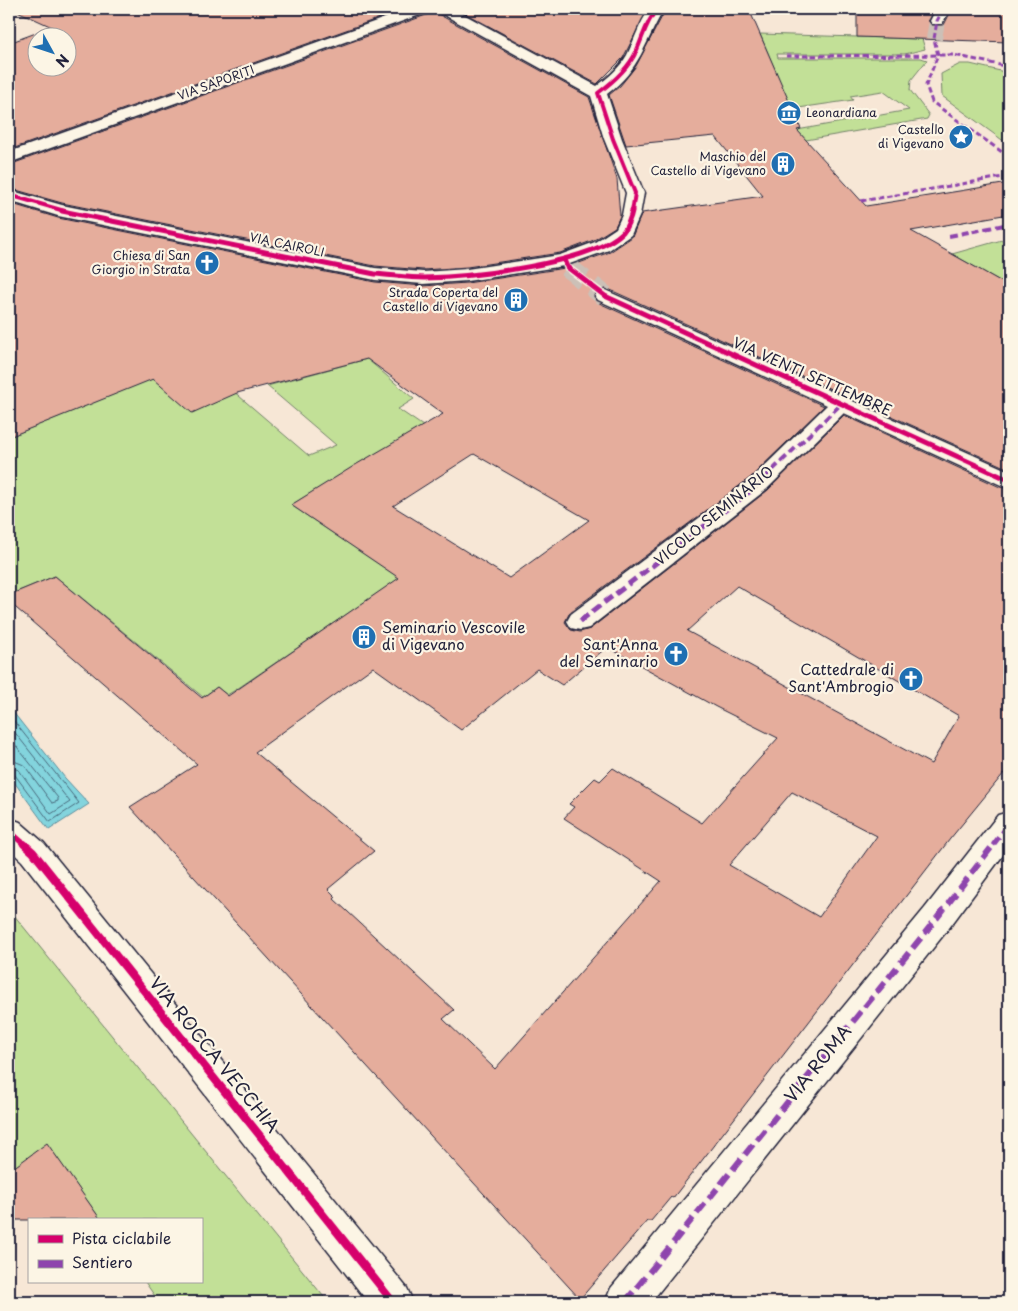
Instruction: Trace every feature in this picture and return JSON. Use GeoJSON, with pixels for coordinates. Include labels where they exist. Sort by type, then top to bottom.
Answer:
{"type":"FeatureCollection","features":[{"type":"Feature","properties":{"kind":"street","name":"VIA SAPORITI"},"geometry":{"type":"LineString","coordinates":[[9,158],[423,9]]}},
{"type":"Feature","properties":{"kind":"street"},"geometry":{"type":"LineString","coordinates":[[451,9],[598,93],[614,82],[635,53],[649,18],[657,9]]}},
{"type":"Feature","properties":{"kind":"street","name":"VIA CAIROLI"},"geometry":{"type":"LineString","coordinates":[[9,196],[58,210],[375,274],[422,278],[467,275],[565,263],[602,246],[624,231],[631,215],[635,193],[613,139],[598,93]]}},
{"type":"Feature","properties":{"kind":"street","name":"VIA VENTI SETTEMBRE"},"geometry":{"type":"LineString","coordinates":[[605,296],[1009,480]]}},
{"type":"Feature","properties":{"kind":"street","name":"VICOLO SEMINARIO"},"geometry":{"type":"LineString","coordinates":[[580,621],[759,484],[841,404]]}},
{"type":"Feature","properties":{"kind":"street","name":"VIA ROMA"},"geometry":{"type":"LineString","coordinates":[[624,1302],[938,918],[1009,824]]}},
{"type":"Feature","properties":{"kind":"street","name":"VIA ROCCA VECCHIA"},"geometry":{"type":"LineString","coordinates":[[9,831],[33,852],[393,1302]]}},
{"type":"Feature","properties":{"kind":"green space"},"geometry":{"type":"Polygon","coordinates":[[[760,34],[922,39],[925,49],[905,54],[777,54],[778,58],[921,58],[927,60],[911,80],[910,90],[929,115],[927,119],[806,140],[797,130],[909,110],[883,91],[850,96],[853,100],[778,111],[778,77],[760,34]]]}},
{"type":"Feature","properties":{"kind":"green space"},"geometry":{"type":"Polygon","coordinates":[[[960,64],[970,64],[1009,73],[1009,145],[942,96],[941,74],[960,64]]]}},
{"type":"Feature","properties":{"kind":"green space"},"geometry":{"type":"Polygon","coordinates":[[[1009,238],[1009,286],[952,254],[1009,238]]]}},
{"type":"Feature","properties":{"kind":"green space"},"geometry":{"type":"Polygon","coordinates":[[[367,359],[414,399],[398,409],[423,426],[291,505],[400,578],[237,689],[227,695],[217,687],[203,697],[55,576],[9,595],[9,437],[197,360],[309,456],[336,445],[267,386],[367,359]]]}},
{"type":"Feature","properties":{"kind":"green space"},"geometry":{"type":"Polygon","coordinates":[[[9,909],[328,1302],[159,1302],[146,1284],[202,1284],[202,1218],[100,1218],[47,1144],[9,1171],[9,909]]]}},
{"type":"Feature","properties":{"kind":"water"},"geometry":{"type":"Polygon","coordinates":[[[9,707],[65,778],[89,804],[49,830],[9,775],[9,707]]]}},
{"type":"Feature","properties":{"kind":"building"},"geometry":{"type":"Polygon","coordinates":[[[13,9],[405,9],[9,150],[9,43],[28,36],[28,78],[78,78],[78,28],[49,28],[52,27],[13,9]]]}},
{"type":"Feature","properties":{"kind":"building"},"geometry":{"type":"Polygon","coordinates":[[[432,9],[589,97],[617,179],[620,216],[615,227],[594,240],[560,253],[467,267],[423,270],[375,266],[62,203],[9,188],[9,165],[429,14],[432,9]]]}},
{"type":"Feature","properties":{"kind":"building"},"geometry":{"type":"Polygon","coordinates":[[[457,9],[648,9],[623,58],[597,84],[457,9]]]}},
{"type":"Feature","properties":{"kind":"building"},"geometry":{"type":"Polygon","coordinates":[[[666,9],[749,9],[801,129],[797,130],[866,206],[1009,183],[1009,214],[911,231],[1009,286],[1009,469],[606,288],[597,290],[593,296],[597,302],[824,406],[750,478],[570,612],[565,622],[571,630],[580,632],[590,629],[768,490],[844,415],[1000,487],[1009,489],[1009,767],[950,839],[673,1198],[671,1197],[651,1221],[647,1221],[580,1299],[130,807],[197,764],[9,602],[9,595],[55,576],[202,698],[217,687],[228,696],[399,578],[291,505],[443,414],[367,359],[237,393],[192,413],[153,379],[9,437],[9,203],[58,218],[375,282],[423,286],[467,283],[565,268],[610,252],[632,237],[642,213],[763,196],[715,136],[626,145],[609,95],[620,86],[636,66],[666,9]],[[474,454],[393,506],[509,578],[589,520],[474,454]],[[737,586],[687,631],[931,764],[959,716],[737,586]],[[607,647],[562,685],[537,669],[461,730],[373,667],[255,752],[374,851],[328,889],[336,897],[334,899],[454,1010],[443,1019],[495,1069],[661,881],[564,818],[574,807],[569,804],[595,778],[600,781],[613,768],[702,823],[778,738],[716,707],[607,647]],[[792,792],[729,865],[819,917],[877,836],[792,792]]]}},
{"type":"Feature","properties":{"kind":"building"},"geometry":{"type":"Polygon","coordinates":[[[857,9],[934,9],[928,20],[932,26],[944,25],[952,9],[1009,9],[1009,42],[857,37],[857,9]]]}},
{"type":"Feature","properties":{"kind":"building"},"geometry":{"type":"Polygon","coordinates":[[[47,1143],[100,1218],[28,1218],[28,1220],[9,1220],[9,1171],[47,1143]]]}},
{"type":"Feature","properties":{"kind":"tunnel"},"geometry":{"type":"LineString","coordinates":[[934,39],[937,21]]}},
{"type":"Feature","properties":{"kind":"tunnel"},"geometry":{"type":"LineString","coordinates":[[567,267],[605,296]]}},
{"type":"Feature","properties":{"kind":"marked path"},"geometry":{"type":"LineString","coordinates":[[943,9],[937,21],[934,39],[938,55],[926,85],[932,102],[1009,157]]}},
{"type":"Feature","properties":{"kind":"marked path"},"geometry":{"type":"LineString","coordinates":[[786,56],[954,55],[1009,67]]}},
{"type":"Feature","properties":{"kind":"marked path"},"geometry":{"type":"LineString","coordinates":[[861,201],[1009,176]]}},
{"type":"Feature","properties":{"kind":"marked path"},"geometry":{"type":"LineString","coordinates":[[949,236],[1009,224]]}},
{"type":"Feature","properties":{"kind":"marked path"},"geometry":{"type":"LineString","coordinates":[[580,621],[759,484],[841,404]]}},
{"type":"Feature","properties":{"kind":"marked path"},"geometry":{"type":"LineString","coordinates":[[625,1302],[937,918],[1009,824]]}},
{"type":"Feature","properties":{"kind":"cycle path"},"geometry":{"type":"LineString","coordinates":[[9,195],[58,210],[375,274],[423,278],[467,275],[564,260],[602,246],[624,231],[631,215],[635,193],[613,139],[598,93],[628,65],[635,54],[650,19],[657,9]]}},
{"type":"Feature","properties":{"kind":"cycle path"},"geometry":{"type":"LineString","coordinates":[[564,260],[567,267],[605,296],[1009,480]]}},
{"type":"Feature","properties":{"kind":"cycle path"},"geometry":{"type":"LineString","coordinates":[[9,831],[33,852],[393,1302]]}},
{"type":"Feature","properties":{"kind":"place","name":"Leonardiana"},"geometry":{"type":"Point","coordinates":[789,113]}},
{"type":"Feature","properties":{"kind":"place","name":"Castello di Vigevano"},"geometry":{"type":"Point","coordinates":[961,137]}},
{"type":"Feature","properties":{"kind":"place","name":"Maschio del Castello di Vigevano"},"geometry":{"type":"Point","coordinates":[783,164]}},
{"type":"Feature","properties":{"kind":"place","name":"Chiesa di San Giorgio in Strata"},"geometry":{"type":"Point","coordinates":[207,263]}},
{"type":"Feature","properties":{"kind":"place","name":"Strada Coperta del Castello di Vigevano"},"geometry":{"type":"Point","coordinates":[516,300]}},
{"type":"Feature","properties":{"kind":"place","name":"Seminario Vescovile di Vigevano"},"geometry":{"type":"Point","coordinates":[364,637]}},
{"type":"Feature","properties":{"kind":"place","name":"Sant'Anna del Seminario"},"geometry":{"type":"Point","coordinates":[676,654]}},
{"type":"Feature","properties":{"kind":"place","name":"Cattedrale di Sant'Ambrogio"},"geometry":{"type":"Point","coordinates":[911,679]}}]}
